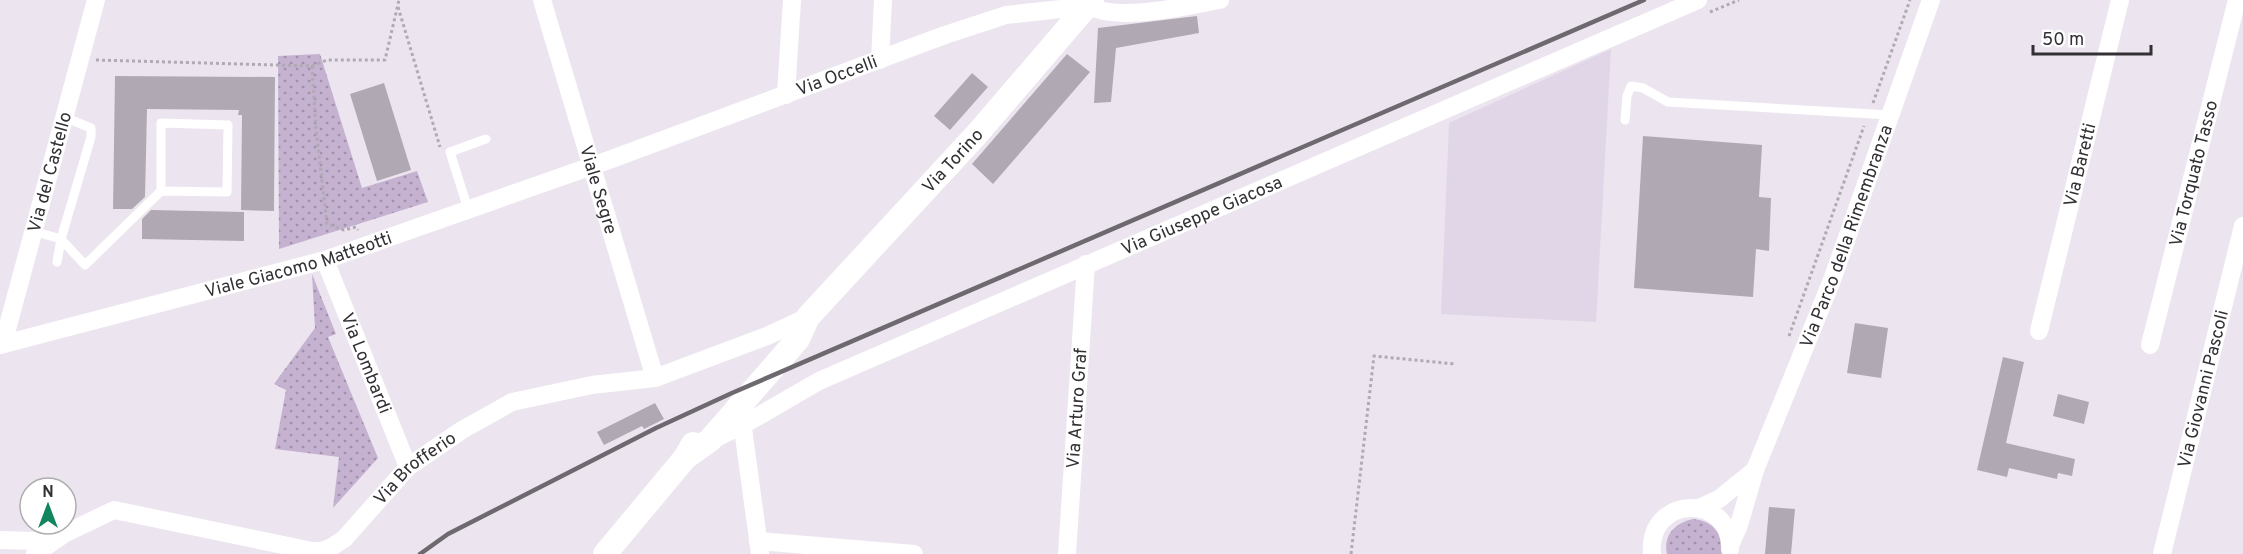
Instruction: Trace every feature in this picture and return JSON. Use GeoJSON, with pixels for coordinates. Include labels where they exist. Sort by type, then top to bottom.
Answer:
{"type":"FeatureCollection","features":[{"type":"Feature","properties":{"kind":"main road","name":"Via Torino"},"geometry":{"type":"LineString","coordinates":[[605,554],[685,458],[717,409],[773,338],[808,317],[977,134],[1088,2]]}},
{"type":"Feature","properties":{"kind":"main road","name":"Via Torino"},"geometry":{"type":"LineString","coordinates":[[685,458],[741,416],[798,339],[808,317]]}},
{"type":"Feature","properties":{"kind":"street","name":"Via del Castello"},"geometry":{"type":"LineString","coordinates":[[2,344],[96,0]]}},
{"type":"Feature","properties":{"kind":"street"},"geometry":{"type":"LineString","coordinates":[[786,95],[792,0]]}},
{"type":"Feature","properties":{"kind":"street"},"geometry":{"type":"LineString","coordinates":[[880,60],[883,0]]}},
{"type":"Feature","properties":{"kind":"street"},"geometry":{"type":"LineString","coordinates":[[1016,14],[1035,0]]}},
{"type":"Feature","properties":{"kind":"street","name":"Via Occelli"},"geometry":{"type":"LineString","coordinates":[[591,166],[945,35],[1006,15],[1088,2],[1099,12],[1125,13],[1169,9],[1220,0]]}},
{"type":"Feature","properties":{"kind":"street","name":"Via Giuseppe Giacosa"},"geometry":{"type":"LineString","coordinates":[[741,416],[1086,264],[1698,0]]}},
{"type":"Feature","properties":{"kind":"street","name":"Via Parco della Rimembranza"},"geometry":{"type":"LineString","coordinates":[[1730,549],[1755,470],[1832,280],[1931,0]]}},
{"type":"Feature","properties":{"kind":"street","name":"Via Baretti"},"geometry":{"type":"LineString","coordinates":[[2039,331],[2120,0]]}},
{"type":"Feature","properties":{"kind":"street","name":"Via Torquato Tasso"},"geometry":{"type":"LineString","coordinates":[[2150,345],[2237,0]]}},
{"type":"Feature","properties":{"kind":"street","name":"Viale Segre"},"geometry":{"type":"LineString","coordinates":[[540,1],[655,378]]}},
{"type":"Feature","properties":{"kind":"street","name":"Viale Giacomo Matteotti"},"geometry":{"type":"LineString","coordinates":[[2,344],[325,260],[591,166]]}},
{"type":"Feature","properties":{"kind":"street","name":"Via Giovanni Pascoli"},"geometry":{"type":"LineString","coordinates":[[2162,554],[2243,226]]}},
{"type":"Feature","properties":{"kind":"street","name":"Via Lombardi"},"geometry":{"type":"LineString","coordinates":[[325,260],[408,467]]}},
{"type":"Feature","properties":{"kind":"street","name":"Via Arturo Graf"},"geometry":{"type":"LineString","coordinates":[[1067,554],[1086,264]]}},
{"type":"Feature","properties":{"kind":"street","name":"Via Brofferio"},"geometry":{"type":"LineString","coordinates":[[78,527],[114,510],[312,551],[322,551],[344,538],[408,467],[462,430],[512,402],[592,385],[655,378],[773,338]]}},
{"type":"Feature","properties":{"kind":"street"},"geometry":{"type":"LineString","coordinates":[[741,416],[759,548],[914,554]]}},
{"type":"Feature","properties":{"kind":"street","name":"Via Parco della Rimembranza"},"geometry":{"type":"LineString","coordinates":[[1652,554],[1653,535],[1663,519],[1680,509],[1699,508],[1719,499],[1755,470]]}},
{"type":"Feature","properties":{"kind":"street"},"geometry":{"type":"LineString","coordinates":[[1699,508],[1709,511],[1724,524],[1730,549]]}},
{"type":"Feature","properties":{"kind":"street"},"geometry":{"type":"LineString","coordinates":[[0,540],[39,541],[57,536]]}},
{"type":"Feature","properties":{"kind":"street","name":"Via Brofferio"},"geometry":{"type":"LineString","coordinates":[[35,554],[61,536]]}},
{"type":"Feature","properties":{"kind":"lane"},"geometry":{"type":"LineString","coordinates":[[1625,120],[1627,96],[1631,86],[1643,88],[1668,102],[1890,115]]}},
{"type":"Feature","properties":{"kind":"lane"},"geometry":{"type":"LineString","coordinates":[[57,262],[91,137],[91,128],[64,117]]}},
{"type":"Feature","properties":{"kind":"lane"},"geometry":{"type":"LineString","coordinates":[[33,231],[62,239],[85,265],[161,191],[227,192],[228,125],[161,123],[161,191]]}},
{"type":"Feature","properties":{"kind":"lane"},"geometry":{"type":"LineString","coordinates":[[468,209],[450,152],[486,139]]}},
{"type":"Feature","properties":{"kind":"path"},"geometry":{"type":"LineString","coordinates":[[81,54],[312,66],[327,60],[385,60],[399,0]]}},
{"type":"Feature","properties":{"kind":"path"},"geometry":{"type":"LineString","coordinates":[[1789,336],[1910,0]]}},
{"type":"Feature","properties":{"kind":"path"},"geometry":{"type":"LineString","coordinates":[[398,5],[441,151]]}},
{"type":"Feature","properties":{"kind":"path"},"geometry":{"type":"LineString","coordinates":[[312,66],[316,129],[327,224],[344,230],[356,227],[364,246]]}},
{"type":"Feature","properties":{"kind":"path"},"geometry":{"type":"LineString","coordinates":[[1351,554],[1374,356],[1455,364]]}},
{"type":"Feature","properties":{"kind":"shaded area"},"geometry":{"type":"Polygon","coordinates":[[[1611,49],[1596,322],[1441,314],[1449,123],[1611,49]]]}},
{"type":"Feature","properties":{"kind":"shaded area"},"geometry":{"type":"Polygon","coordinates":[[[320,54],[362,188],[417,171],[428,202],[279,249],[278,56],[320,54]]]}},
{"type":"Feature","properties":{"kind":"shaded area"},"geometry":{"type":"Polygon","coordinates":[[[312,274],[336,334],[328,337],[378,458],[333,508],[339,457],[275,449],[286,390],[274,384],[315,328],[312,274]]]}},
{"type":"Feature","properties":{"kind":"shaded area"},"geometry":{"type":"Polygon","coordinates":[[[1693,519],[1706,522],[1716,530],[1721,540],[1722,554],[1667,554],[1667,541],[1672,531],[1681,523],[1693,519]]]}},
{"type":"Feature","properties":{"kind":"building"},"geometry":{"type":"Polygon","coordinates":[[[1197,16],[1199,33],[1116,48],[1111,102],[1094,103],[1098,28],[1197,16]]]}},
{"type":"Feature","properties":{"kind":"building"},"geometry":{"type":"Polygon","coordinates":[[[1067,54],[1090,72],[993,184],[972,164],[1067,54]]]}},
{"type":"Feature","properties":{"kind":"building"},"geometry":{"type":"Polygon","coordinates":[[[972,73],[988,87],[950,130],[934,116],[972,73]]]}},
{"type":"Feature","properties":{"kind":"building"},"geometry":{"type":"Polygon","coordinates":[[[115,76],[275,77],[274,211],[241,210],[242,115],[238,115],[239,110],[147,109],[145,197],[132,209],[113,209],[115,76]]]}},
{"type":"Feature","properties":{"kind":"building"},"geometry":{"type":"Polygon","coordinates":[[[384,83],[411,170],[377,181],[350,94],[384,83]]]}},
{"type":"Feature","properties":{"kind":"building"},"geometry":{"type":"Polygon","coordinates":[[[1643,136],[1762,145],[1759,197],[1771,198],[1769,251],[1756,249],[1753,297],[1634,288],[1643,136]]]}},
{"type":"Feature","properties":{"kind":"building"},"geometry":{"type":"Polygon","coordinates":[[[151,210],[244,212],[244,241],[142,239],[142,219],[151,210]]]}},
{"type":"Feature","properties":{"kind":"building"},"geometry":{"type":"Polygon","coordinates":[[[1855,323],[1888,328],[1881,378],[1847,373],[1855,323]]]}},
{"type":"Feature","properties":{"kind":"building"},"geometry":{"type":"Polygon","coordinates":[[[2003,357],[2024,362],[2006,443],[2075,459],[2072,476],[2058,473],[2057,479],[2009,468],[2007,477],[1977,470],[2003,357]]]}},
{"type":"Feature","properties":{"kind":"building"},"geometry":{"type":"Polygon","coordinates":[[[2058,394],[2089,402],[2084,424],[2053,416],[2058,394]]]}},
{"type":"Feature","properties":{"kind":"building"},"geometry":{"type":"Polygon","coordinates":[[[655,403],[664,419],[644,429],[642,426],[604,445],[597,432],[655,403]]]}},
{"type":"Feature","properties":{"kind":"building"},"geometry":{"type":"Polygon","coordinates":[[[1769,507],[1795,509],[1791,554],[1765,554],[1769,507]]]}},
{"type":"Feature","properties":{"kind":"railway"},"geometry":{"type":"LineString","coordinates":[[420,554],[448,534],[656,428],[732,393],[1644,0]]}}]}
